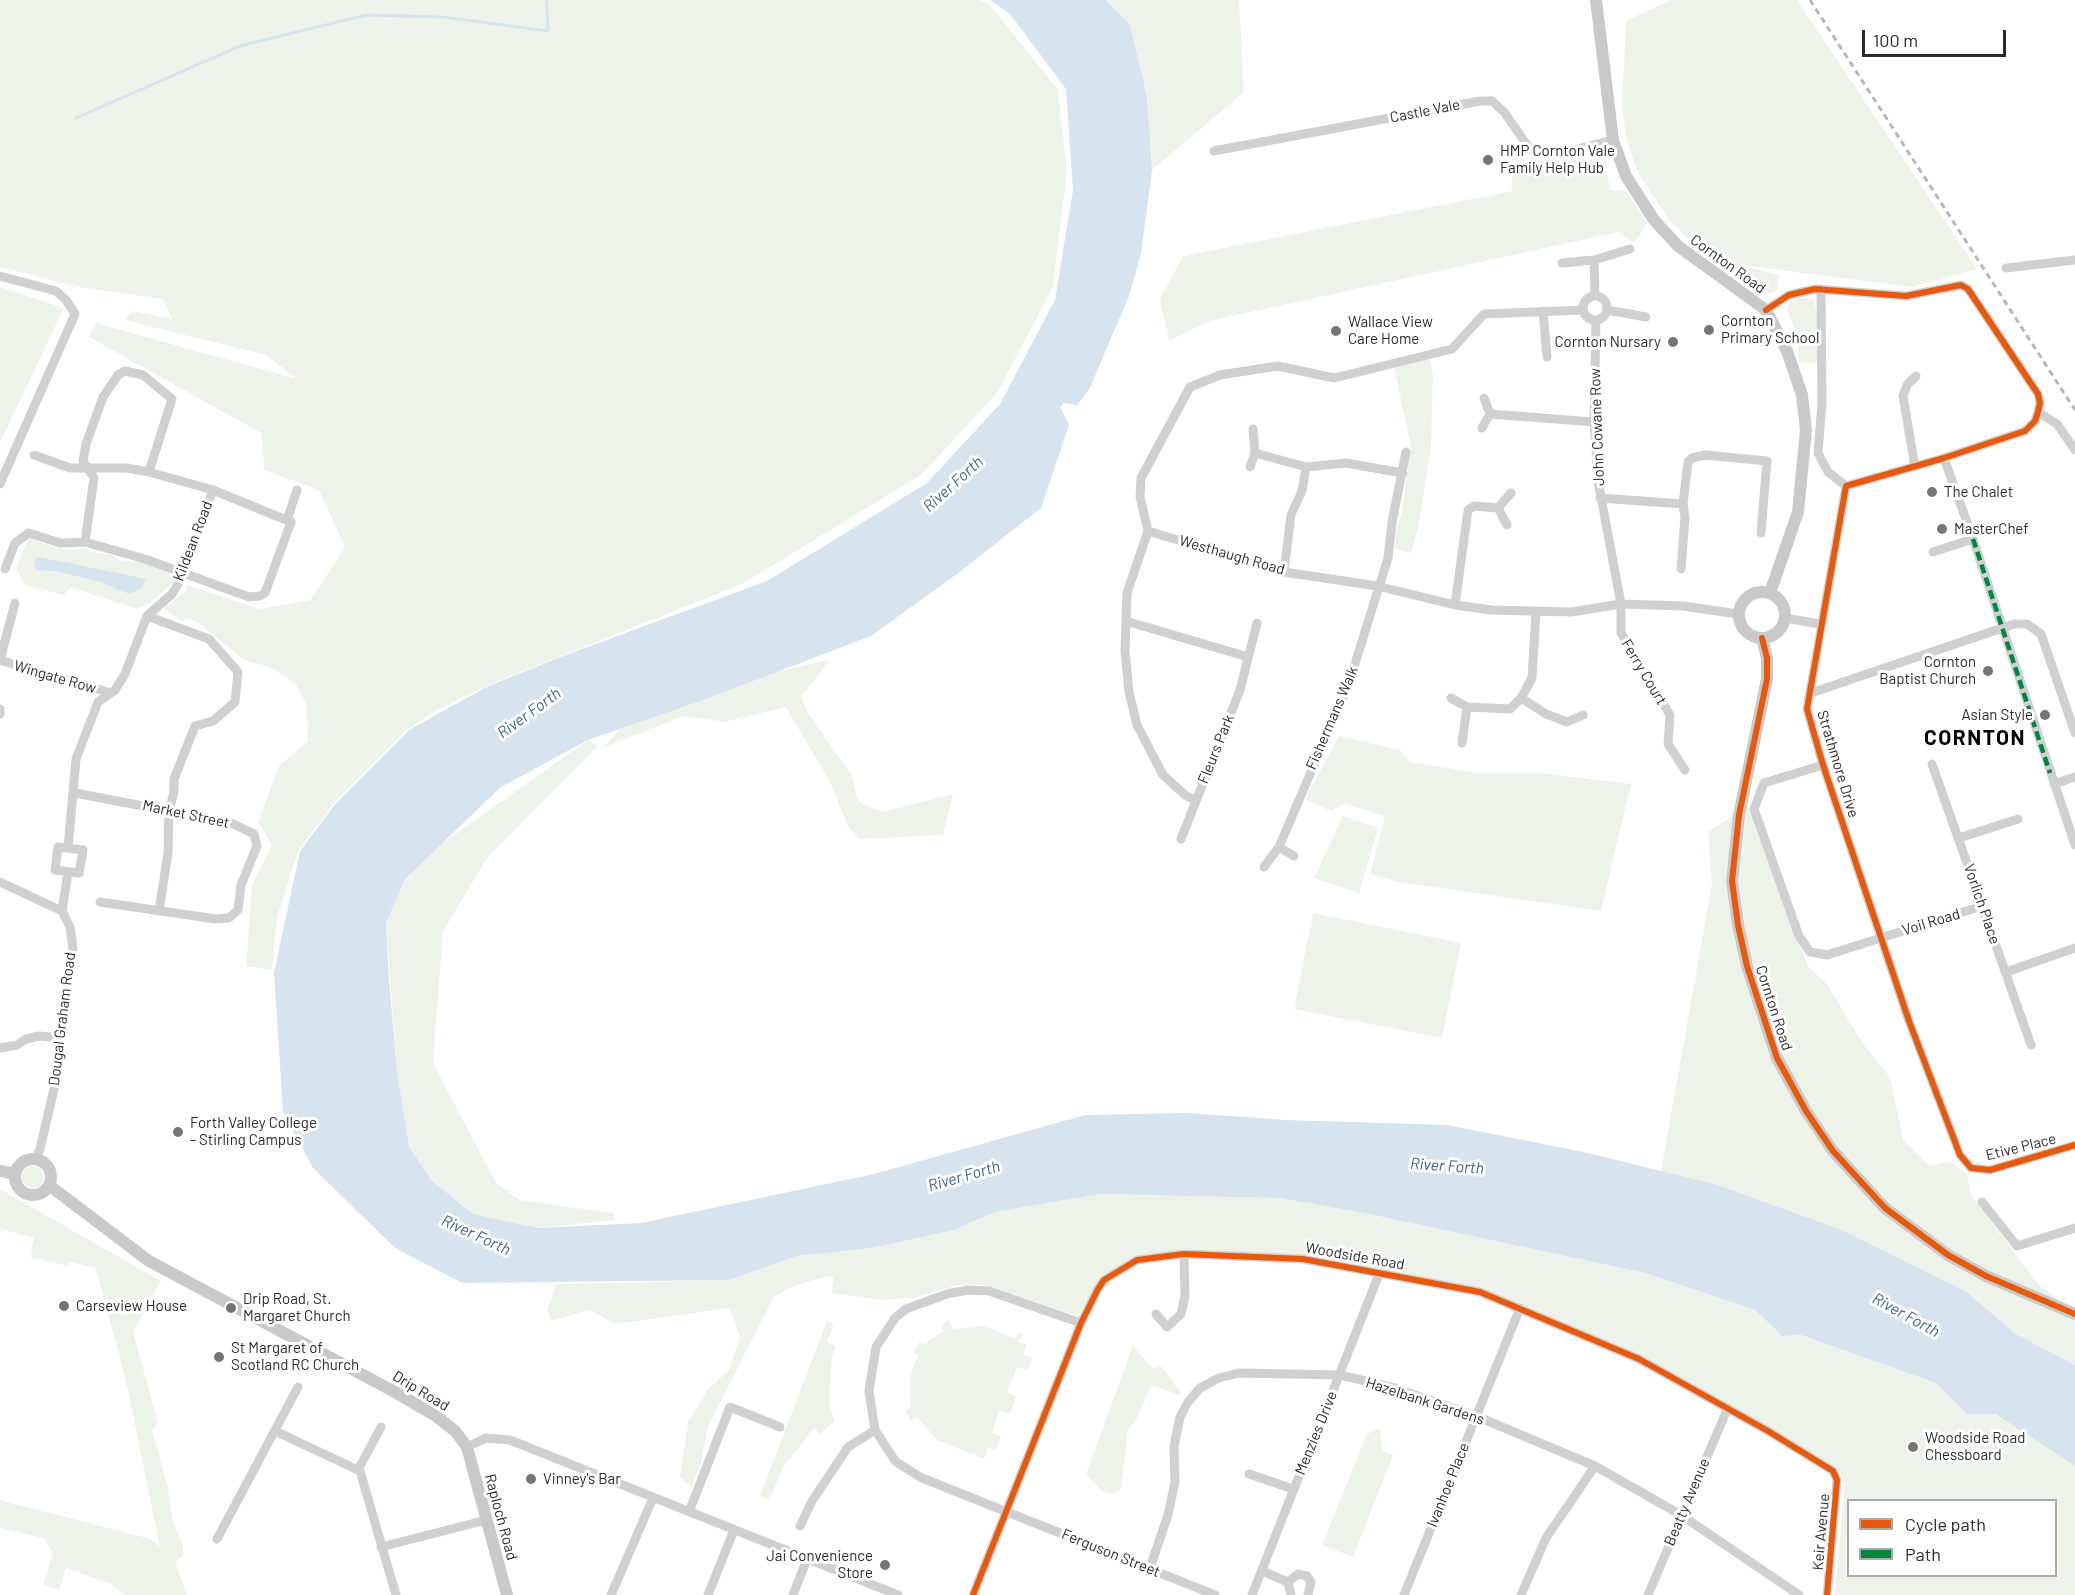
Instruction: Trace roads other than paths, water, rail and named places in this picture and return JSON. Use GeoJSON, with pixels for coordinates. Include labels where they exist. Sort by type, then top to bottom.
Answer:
{"type":"FeatureCollection","features":[{"type":"Feature","properties":{"kind":"main road","name":"Cornton Road"},"geometry":{"type":"LineString","coordinates":[[1596,0],[1613,140],[1626,177],[1654,220],[1685,252],[1767,310],[1787,351],[1802,395],[1806,429],[1798,512],[1770,593]]}},
{"type":"Feature","properties":{"kind":"main road"},"geometry":{"type":"LineString","coordinates":[[1759,592],[1770,593],[1783,605],[1785,618],[1775,634],[1762,638],[1745,631],[1738,614],[1741,605],[1750,595],[1759,592]]}},
{"type":"Feature","properties":{"kind":"main road","name":"Cornton Road"},"geometry":{"type":"LineString","coordinates":[[1762,638],[1767,658],[1767,678],[1739,815],[1732,881],[1747,966],[1777,1058],[1806,1111],[1833,1151],[1885,1208],[1917,1234],[1957,1260],[1986,1276],[2075,1314]]}},
{"type":"Feature","properties":{"kind":"main road"},"geometry":{"type":"LineString","coordinates":[[35,1159],[24,1161],[15,1173],[16,1185],[24,1193],[41,1194],[50,1186]]}},
{"type":"Feature","properties":{"kind":"main road","name":"Drip Road"},"geometry":{"type":"LineString","coordinates":[[35,1159],[49,1168],[50,1186],[149,1261],[436,1416],[455,1431],[467,1447]]}},
{"type":"Feature","properties":{"kind":"main road"},"geometry":{"type":"LineString","coordinates":[[0,1171],[15,1173]]}},
{"type":"Feature","properties":{"kind":"main road","name":"Raploch Road"},"geometry":{"type":"LineString","coordinates":[[467,1447],[507,1595]]}},
{"type":"Feature","properties":{"kind":"street","name":"Castle Vale"},"geometry":{"type":"LineString","coordinates":[[1214,151],[1480,101],[1492,101],[1504,112],[1530,149],[1553,155],[1613,140]]}},
{"type":"Feature","properties":{"kind":"street"},"geometry":{"type":"LineString","coordinates":[[1562,263],[1594,261],[1630,249]]}},
{"type":"Feature","properties":{"kind":"street"},"geometry":{"type":"LineString","coordinates":[[2006,268],[2075,260]]}},
{"type":"Feature","properties":{"kind":"street"},"geometry":{"type":"LineString","coordinates":[[1594,261],[1595,296]]}},
{"type":"Feature","properties":{"kind":"street"},"geometry":{"type":"LineString","coordinates":[[0,276],[56,291],[66,300],[75,314],[2,473],[0,484]]}},
{"type":"Feature","properties":{"kind":"street"},"geometry":{"type":"LineString","coordinates":[[1767,310],[1790,295],[1821,289],[1906,296],[1961,285],[1968,289],[2038,394],[2040,403],[2035,421],[2025,431],[1944,458],[1846,486],[1828,472],[1818,453],[1822,403],[1821,289]]}},
{"type":"Feature","properties":{"kind":"street"},"geometry":{"type":"LineString","coordinates":[[1595,296],[1605,302],[1607,310],[1603,317],[1596,320],[1586,316],[1583,310],[1586,300],[1595,296]]}},
{"type":"Feature","properties":{"kind":"street"},"geometry":{"type":"LineString","coordinates":[[1195,800],[1185,795],[1162,775],[1137,725],[1127,674],[1126,621],[1127,593],[1148,531],[1140,497],[1141,478],[1190,387],[1220,375],[1278,366],[1334,378],[1452,349],[1484,314],[1583,310]]}},
{"type":"Feature","properties":{"kind":"street"},"geometry":{"type":"LineString","coordinates":[[1607,310],[1646,317]]}},
{"type":"Feature","properties":{"kind":"street"},"geometry":{"type":"LineString","coordinates":[[1543,311],[1546,357]]}},
{"type":"Feature","properties":{"kind":"street","name":"John Cowane Row"},"geometry":{"type":"LineString","coordinates":[[1596,320],[1594,422],[1600,498],[1621,604]]}},
{"type":"Feature","properties":{"kind":"street"},"geometry":{"type":"LineString","coordinates":[[85,542],[94,478],[83,461],[86,444],[103,397],[118,375],[132,371],[158,386],[172,399],[149,472]]}},
{"type":"Feature","properties":{"kind":"street"},"geometry":{"type":"LineString","coordinates":[[1916,376],[1907,386],[1903,396],[1916,466]]}},
{"type":"Feature","properties":{"kind":"street"},"geometry":{"type":"LineString","coordinates":[[1484,398],[1490,414]]}},
{"type":"Feature","properties":{"kind":"street"},"geometry":{"type":"LineString","coordinates":[[2038,412],[2057,424],[2075,450]]}},
{"type":"Feature","properties":{"kind":"street"},"geometry":{"type":"LineString","coordinates":[[1490,414],[1594,422]]}},
{"type":"Feature","properties":{"kind":"street"},"geometry":{"type":"LineString","coordinates":[[1482,428],[1490,414]]}},
{"type":"Feature","properties":{"kind":"street"},"geometry":{"type":"LineString","coordinates":[[1250,467],[1255,453],[1253,429]]}},
{"type":"Feature","properties":{"kind":"street","name":"Fishermans Walk"},"geometry":{"type":"LineString","coordinates":[[1264,867],[1279,847],[1349,683],[1377,586],[1390,551],[1392,522],[1406,452]]}},
{"type":"Feature","properties":{"kind":"street"},"geometry":{"type":"LineString","coordinates":[[1255,453],[1306,467],[1346,463],[1403,473]]}},
{"type":"Feature","properties":{"kind":"street"},"geometry":{"type":"LineString","coordinates":[[5,569],[15,543],[28,533],[60,543],[85,542],[145,559],[249,597],[260,596],[265,593],[291,522],[213,490],[149,472],[127,468],[70,468],[34,455]]}},
{"type":"Feature","properties":{"kind":"street"},"geometry":{"type":"LineString","coordinates":[[1681,569],[1685,517],[1683,504],[1688,462],[1692,458],[1705,455],[1767,461],[1761,533]]}},
{"type":"Feature","properties":{"kind":"street"},"geometry":{"type":"LineString","coordinates":[[1944,458],[2075,845]]}},
{"type":"Feature","properties":{"kind":"street"},"geometry":{"type":"LineString","coordinates":[[1284,572],[1291,515],[1302,491],[1306,467]]}},
{"type":"Feature","properties":{"kind":"street","name":"Strathmore Drive"},"geometry":{"type":"LineString","coordinates":[[1846,486],[1820,624],[1808,710],[1823,765],[1909,1021],[1960,1155],[1971,1168]]}},
{"type":"Feature","properties":{"kind":"street","name":"Kildean Road"},"geometry":{"type":"LineString","coordinates":[[68,872],[55,870],[58,847],[68,848],[75,794],[76,759],[98,702],[115,690],[125,674],[147,616],[172,594],[184,574],[213,490]]}},
{"type":"Feature","properties":{"kind":"street"},"geometry":{"type":"LineString","coordinates":[[287,520],[297,490]]}},
{"type":"Feature","properties":{"kind":"street"},"geometry":{"type":"LineString","coordinates":[[1498,508],[1511,493]]}},
{"type":"Feature","properties":{"kind":"street"},"geometry":{"type":"LineString","coordinates":[[1600,498],[1683,504]]}},
{"type":"Feature","properties":{"kind":"street"},"geometry":{"type":"LineString","coordinates":[[1455,605],[1468,510],[1474,506],[1498,508]]}},
{"type":"Feature","properties":{"kind":"street"},"geometry":{"type":"LineString","coordinates":[[1498,508],[1508,525]]}},
{"type":"Feature","properties":{"kind":"street","name":"Westhaugh Road"},"geometry":{"type":"LineString","coordinates":[[1148,531],[1284,572],[1377,586],[1455,605],[1536,612],[1571,612],[1621,604],[1683,606],[1738,614]]}},
{"type":"Feature","properties":{"kind":"street"},"geometry":{"type":"LineString","coordinates":[[1933,552],[1973,539]]}},
{"type":"Feature","properties":{"kind":"street"},"geometry":{"type":"LineString","coordinates":[[0,660],[15,603]]}},
{"type":"Feature","properties":{"kind":"street","name":"Ferry Court"},"geometry":{"type":"LineString","coordinates":[[1621,604],[1621,633],[1670,715],[1668,744],[1685,771]]}},
{"type":"Feature","properties":{"kind":"street"},"geometry":{"type":"LineString","coordinates":[[1451,698],[1467,707],[1510,709],[1521,698],[1532,678],[1536,612]]}},
{"type":"Feature","properties":{"kind":"street"},"geometry":{"type":"LineString","coordinates":[[147,616],[209,639],[238,672],[235,702],[213,721],[195,726],[174,779],[174,792],[169,810],[168,853],[159,910]]}},
{"type":"Feature","properties":{"kind":"street"},"geometry":{"type":"LineString","coordinates":[[1785,618],[1820,624]]}},
{"type":"Feature","properties":{"kind":"street"},"geometry":{"type":"LineString","coordinates":[[1126,621],[1248,657]]}},
{"type":"Feature","properties":{"kind":"street","name":"Fleurs Park"},"geometry":{"type":"LineString","coordinates":[[1181,839],[1240,690],[1257,623]]}},
{"type":"Feature","properties":{"kind":"street"},"geometry":{"type":"LineString","coordinates":[[1811,693],[2002,629],[2027,624],[2041,634],[2075,731]]}},
{"type":"Feature","properties":{"kind":"street","name":"Wingate Row"},"geometry":{"type":"LineString","coordinates":[[0,660],[111,693]]}},
{"type":"Feature","properties":{"kind":"street"},"geometry":{"type":"LineString","coordinates":[[1521,698],[1546,714],[1567,722],[1583,715]]}},
{"type":"Feature","properties":{"kind":"street"},"geometry":{"type":"LineString","coordinates":[[1462,743],[1467,707]]}},
{"type":"Feature","properties":{"kind":"street"},"geometry":{"type":"LineString","coordinates":[[0,709],[0,714]]}},
{"type":"Feature","properties":{"kind":"street","name":"Vorlich Place"},"geometry":{"type":"LineString","coordinates":[[1932,764],[2031,1045]]}},
{"type":"Feature","properties":{"kind":"street","name":"Voil Road"},"geometry":{"type":"LineString","coordinates":[[1823,765],[1764,783],[1754,809],[1799,936],[1810,952],[1827,955],[1982,906]]}},
{"type":"Feature","properties":{"kind":"street"},"geometry":{"type":"LineString","coordinates":[[2054,784],[2075,777]]}},
{"type":"Feature","properties":{"kind":"street","name":"Market Street"},"geometry":{"type":"LineString","coordinates":[[75,794],[169,810],[246,828],[254,834],[257,846],[242,885],[238,910],[229,918],[216,919],[100,902]]}},
{"type":"Feature","properties":{"kind":"street"},"geometry":{"type":"LineString","coordinates":[[1959,838],[2018,819]]}},
{"type":"Feature","properties":{"kind":"street"},"geometry":{"type":"LineString","coordinates":[[1279,847],[1294,856]]}},
{"type":"Feature","properties":{"kind":"street"},"geometry":{"type":"LineString","coordinates":[[0,882],[62,911],[68,872],[79,873],[82,850],[68,848]]}},
{"type":"Feature","properties":{"kind":"street","name":"Dougal Graham Road"},"geometry":{"type":"LineString","coordinates":[[35,1159],[40,1149],[55,1085],[73,949],[70,927],[62,911]]}},
{"type":"Feature","properties":{"kind":"street"},"geometry":{"type":"LineString","coordinates":[[2006,972],[2075,948]]}},
{"type":"Feature","properties":{"kind":"street"},"geometry":{"type":"LineString","coordinates":[[0,1048],[39,1036],[61,1038]]}},
{"type":"Feature","properties":{"kind":"street","name":"Etive Place"},"geometry":{"type":"LineString","coordinates":[[1971,1168],[1990,1170],[2075,1145]]}},
{"type":"Feature","properties":{"kind":"street"},"geometry":{"type":"LineString","coordinates":[[1982,1202],[2017,1246],[2075,1228]]}},
{"type":"Feature","properties":{"kind":"street"},"geometry":{"type":"LineString","coordinates":[[1156,1314],[1167,1327],[1182,1314],[1185,1296],[1184,1254]]}},
{"type":"Feature","properties":{"kind":"street","name":"Woodside Road"},"geometry":{"type":"LineString","coordinates":[[973,1595],[1081,1323],[1104,1280],[1137,1260],[1184,1254],[1303,1258],[1480,1292],[1639,1359],[1768,1431],[1833,1471]]}},
{"type":"Feature","properties":{"kind":"street","name":"Menzies Drive"},"geometry":{"type":"LineString","coordinates":[[1252,1595],[1380,1272]]}},
{"type":"Feature","properties":{"kind":"street"},"geometry":{"type":"LineString","coordinates":[[800,1526],[812,1501],[848,1447],[875,1430],[868,1391],[876,1347],[895,1318],[906,1309],[947,1294],[969,1290],[989,1291],[1081,1323]]}},
{"type":"Feature","properties":{"kind":"street","name":"Ivanhoe Place"},"geometry":{"type":"LineString","coordinates":[[1404,1595],[1520,1308]]}},
{"type":"Feature","properties":{"kind":"street","name":"Hazelbank Gardens"},"geometry":{"type":"LineString","coordinates":[[1150,1568],[1168,1515],[1175,1482],[1174,1446],[1180,1417],[1188,1402],[1200,1388],[1219,1378],[1239,1373],[1340,1374],[1395,1388],[1476,1416],[1595,1467],[1681,1515],[1799,1595]]}},
{"type":"Feature","properties":{"kind":"street"},"geometry":{"type":"LineString","coordinates":[[217,1539],[298,1387]]}},
{"type":"Feature","properties":{"kind":"street"},"geometry":{"type":"LineString","coordinates":[[689,1512],[730,1407],[780,1427]]}},
{"type":"Feature","properties":{"kind":"street","name":"Beatty Avenue"},"geometry":{"type":"LineString","coordinates":[[1648,1595],[1727,1410]]}},
{"type":"Feature","properties":{"kind":"street"},"geometry":{"type":"LineString","coordinates":[[381,1427],[358,1470],[396,1595]]}},
{"type":"Feature","properties":{"kind":"street","name":"Ferguson Street"},"geometry":{"type":"LineString","coordinates":[[875,1430],[896,1462],[922,1478],[1215,1595]]}},
{"type":"Feature","properties":{"kind":"street"},"geometry":{"type":"LineString","coordinates":[[275,1431],[358,1470]]}},
{"type":"Feature","properties":{"kind":"street"},"geometry":{"type":"LineString","coordinates":[[467,1447],[486,1438],[510,1440],[898,1595]]}},
{"type":"Feature","properties":{"kind":"street"},"geometry":{"type":"LineString","coordinates":[[1521,1595],[1546,1538],[1595,1467]]}},
{"type":"Feature","properties":{"kind":"street","name":"Keir Avenue"},"geometry":{"type":"LineString","coordinates":[[1827,1595],[1837,1480],[1833,1471]]}},
{"type":"Feature","properties":{"kind":"street"},"geometry":{"type":"LineString","coordinates":[[1250,1474],[1293,1489]]}},
{"type":"Feature","properties":{"kind":"street"},"geometry":{"type":"LineString","coordinates":[[611,1595],[652,1498]]}},
{"type":"Feature","properties":{"kind":"street"},"geometry":{"type":"LineString","coordinates":[[381,1547],[486,1520]]}},
{"type":"Feature","properties":{"kind":"street"},"geometry":{"type":"LineString","coordinates":[[708,1595],[734,1530]]}},
{"type":"Feature","properties":{"kind":"street"},"geometry":{"type":"LineString","coordinates":[[793,1595],[807,1559]]}},
{"type":"Feature","properties":{"kind":"street"},"geometry":{"type":"LineString","coordinates":[[1262,1571],[1288,1582]]}},
{"type":"Feature","properties":{"kind":"street"},"geometry":{"type":"LineString","coordinates":[[1288,1582],[1294,1575],[1307,1576],[1312,1585],[1308,1595]]}},
{"type":"Feature","properties":{"kind":"street"},"geometry":{"type":"LineString","coordinates":[[1288,1582],[1291,1595]]}},
{"type":"Feature","properties":{"kind":"water","name":"River Forth"},"geometry":{"type":"Polygon","coordinates":[[[990,0],[1106,0],[1130,25],[1147,96],[1152,170],[1141,254],[1129,296],[1089,390],[1077,405],[1064,403],[1060,407],[1069,425],[1041,508],[957,574],[871,636],[706,699],[588,740],[501,787],[405,879],[386,923],[397,1070],[409,1146],[432,1181],[473,1214],[538,1228],[641,1223],[874,1174],[1085,1115],[1189,1113],[1286,1120],[1447,1125],[1584,1152],[1717,1185],[1839,1229],[1967,1292],[2014,1333],[2075,1365],[2075,1466],[1995,1414],[1967,1414],[1936,1383],[1801,1335],[1782,1336],[1755,1310],[1645,1273],[1364,1213],[1279,1198],[1100,1194],[995,1212],[954,1230],[872,1248],[797,1256],[729,1280],[462,1283],[395,1248],[313,1168],[283,1112],[274,973],[300,851],[336,803],[409,730],[486,687],[563,656],[767,581],[927,483],[1000,404],[1055,300],[1073,190],[1066,89],[1010,14],[990,0]]]}},
{"type":"Feature","properties":{"kind":"water"},"geometry":{"type":"Polygon","coordinates":[[[39,557],[147,579],[142,588],[129,594],[97,581],[59,572],[36,570],[34,560],[39,557]]]}},
{"type":"Feature","properties":{"kind":"waterway"},"geometry":{"type":"LineString","coordinates":[[76,118],[240,46],[366,15],[443,17],[548,31],[547,0]]}},
{"type":"Feature","properties":{"kind":"railway"},"geometry":{"type":"LineString","coordinates":[[1810,0],[2075,410]]}},
{"type":"Feature","properties":{"kind":"place","name":"HMP Cornton Vale Family Help Hub"},"geometry":{"type":"Point","coordinates":[1488,160]}},
{"type":"Feature","properties":{"kind":"place","name":"Cornton Primary School"},"geometry":{"type":"Point","coordinates":[1709,330]}},
{"type":"Feature","properties":{"kind":"place","name":"Wallace View Care Home"},"geometry":{"type":"Point","coordinates":[1336,331]}},
{"type":"Feature","properties":{"kind":"place","name":"Cornton Nursary"},"geometry":{"type":"Point","coordinates":[1673,342]}},
{"type":"Feature","properties":{"kind":"place","name":"The Chalet"},"geometry":{"type":"Point","coordinates":[1932,492]}},
{"type":"Feature","properties":{"kind":"place","name":"MasterChef"},"geometry":{"type":"Point","coordinates":[1942,529]}},
{"type":"Feature","properties":{"kind":"place","name":"Cornton Baptist Church"},"geometry":{"type":"Point","coordinates":[1988,671]}},
{"type":"Feature","properties":{"kind":"place","name":"Asian Style"},"geometry":{"type":"Point","coordinates":[2045,715]}},
{"type":"Feature","properties":{"kind":"place","name":"Forth Valley College - Stirling Campus"},"geometry":{"type":"Point","coordinates":[178,1132]}},
{"type":"Feature","properties":{"kind":"place","name":"Carseview House"},"geometry":{"type":"Point","coordinates":[64,1306]}},
{"type":"Feature","properties":{"kind":"place","name":"Drip Road, St. Margaret Church"},"geometry":{"type":"Point","coordinates":[231,1308]}},
{"type":"Feature","properties":{"kind":"place","name":"St Margaret of Scotland RC Church"},"geometry":{"type":"Point","coordinates":[219,1357]}},
{"type":"Feature","properties":{"kind":"place","name":"Woodside Road Chessboard"},"geometry":{"type":"Point","coordinates":[1913,1447]}},
{"type":"Feature","properties":{"kind":"place","name":"Vinney's Bar"},"geometry":{"type":"Point","coordinates":[531,1479]}},
{"type":"Feature","properties":{"kind":"place","name":"Jai Convenience Store"},"geometry":{"type":"Point","coordinates":[885,1565]}},
{"type":"Feature","properties":{"kind":"district","name":"CORNTON"},"geometry":{"type":"Point","coordinates":[1975,738]}}]}
